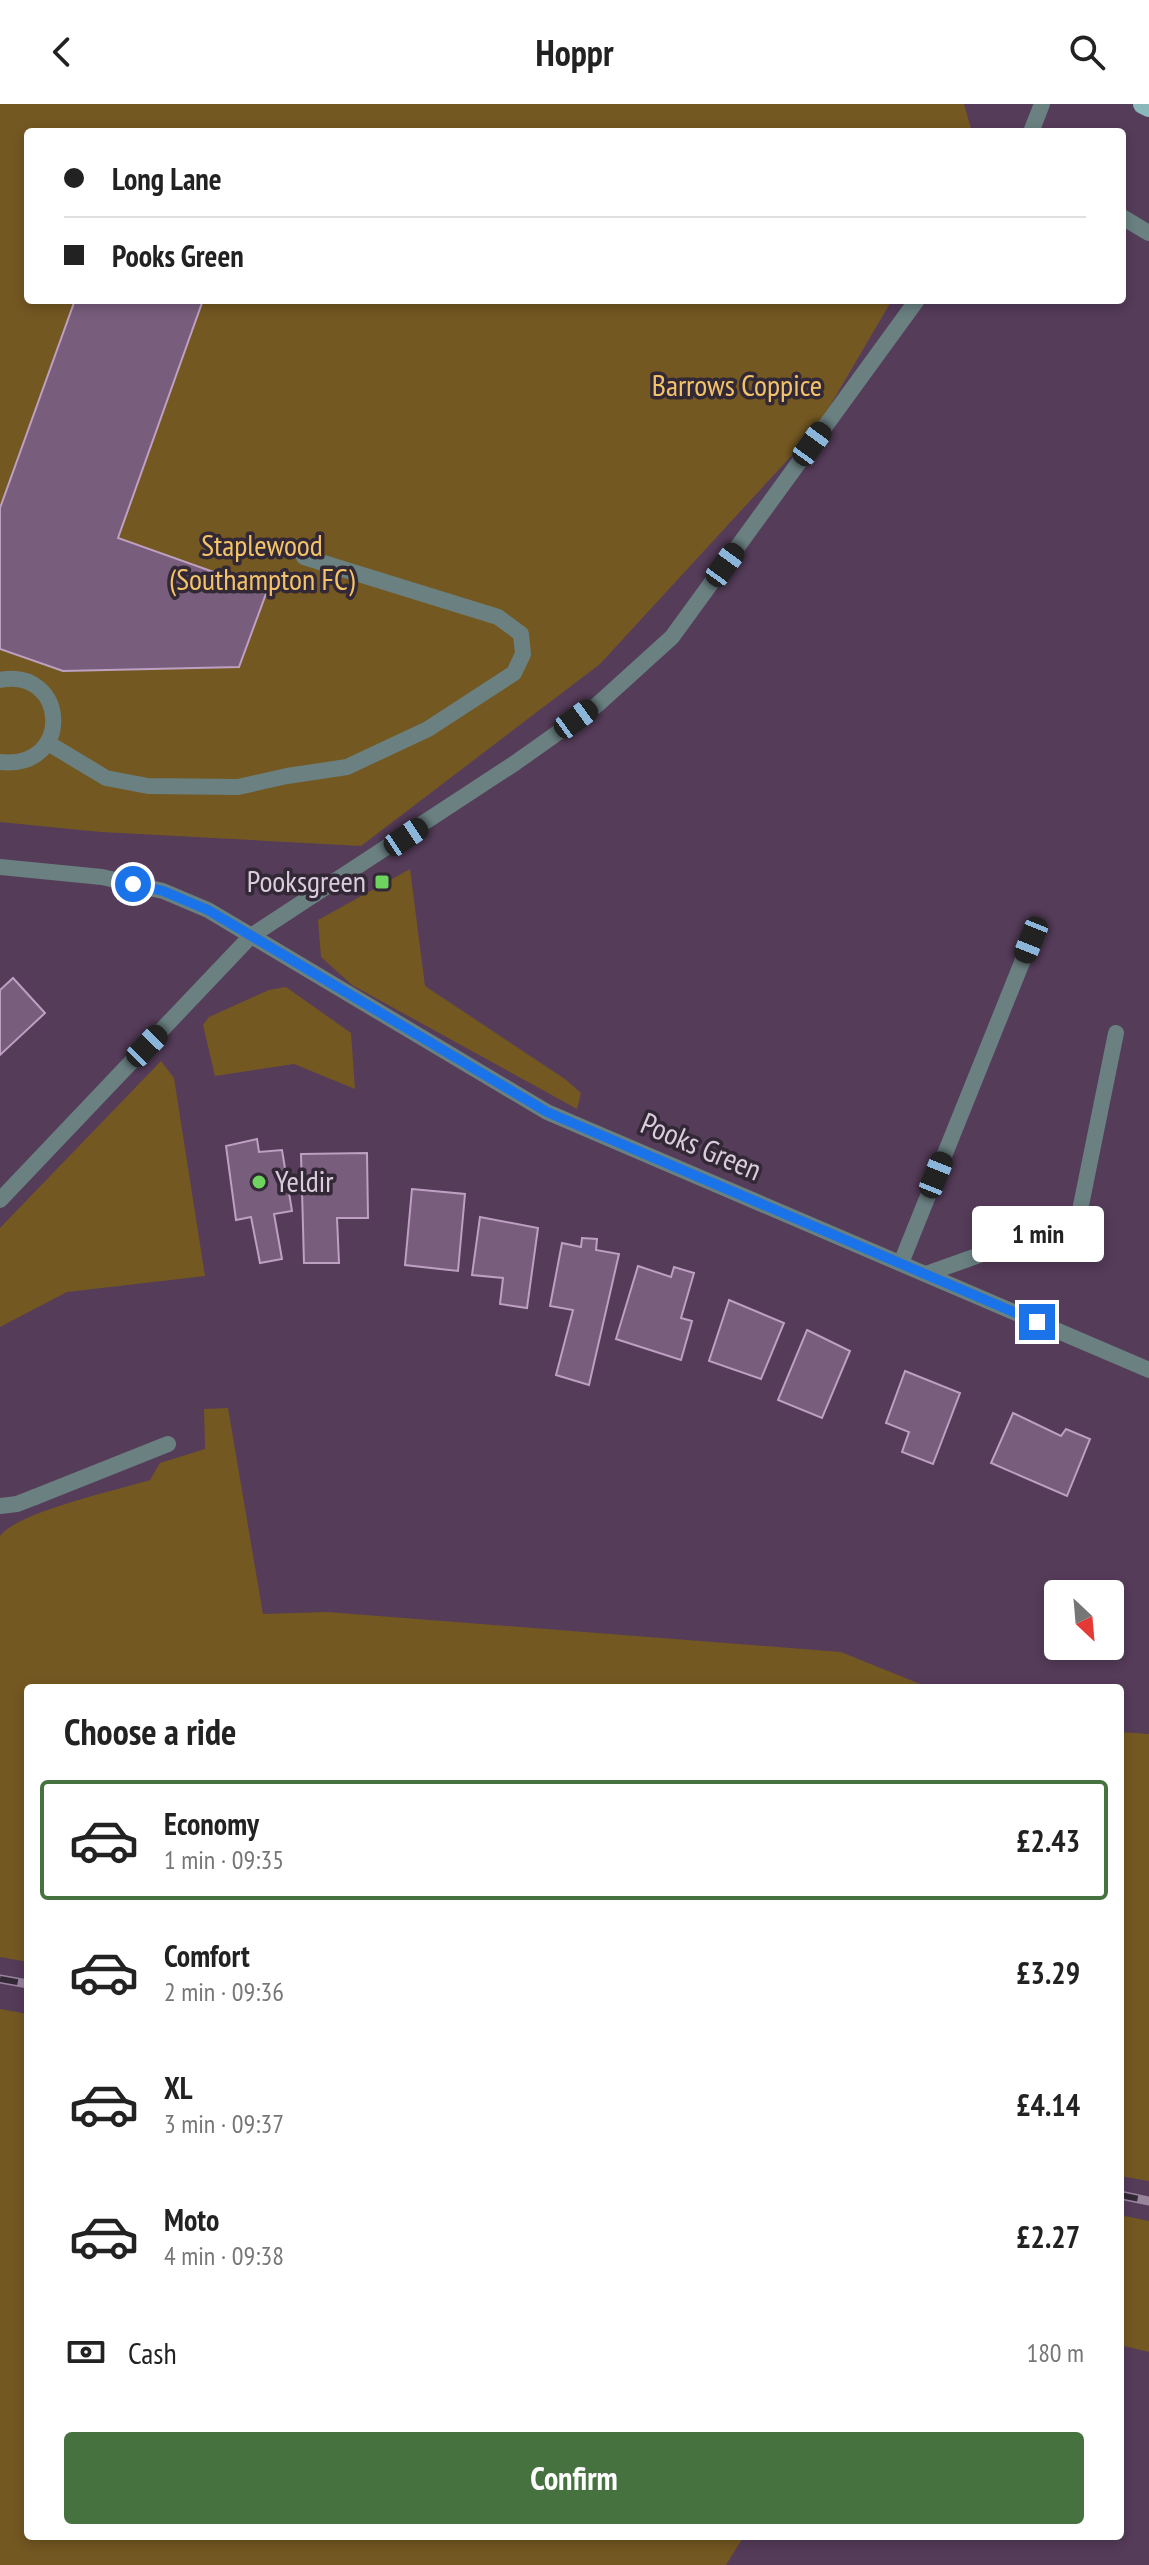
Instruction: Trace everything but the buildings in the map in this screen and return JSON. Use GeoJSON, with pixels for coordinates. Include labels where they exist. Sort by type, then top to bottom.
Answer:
{"type":"FeatureCollection","features":[{"type":"Feature","properties":{"kind":"main road"},"geometry":{"type":"LineString","coordinates":[[1143,104],[1149,107]]}},
{"type":"Feature","properties":{"kind":"street"},"geometry":{"type":"LineString","coordinates":[[1033,128],[1042,104]]}},
{"type":"Feature","properties":{"kind":"street"},"geometry":{"type":"LineString","coordinates":[[1126,219],[1149,233]]}},
{"type":"Feature","properties":{"kind":"street"},"geometry":{"type":"LineString","coordinates":[[0,1200],[251,936],[515,763],[597,705],[672,637],[914,304]]}},
{"type":"Feature","properties":{"kind":"street"},"geometry":{"type":"LineString","coordinates":[[48,743],[106,778],[148,786],[238,787],[347,767],[428,729],[514,673],[523,654],[521,634],[498,617],[304,557]]}},
{"type":"Feature","properties":{"kind":"street"},"geometry":{"type":"LineString","coordinates":[[0,680],[17,678],[32,683],[51,704],[54,717],[48,743],[27,761],[14,764],[0,762]]}},
{"type":"Feature","properties":{"kind":"street","name":"Pooks Green"},"geometry":{"type":"LineString","coordinates":[[0,867],[102,877],[163,891],[208,910],[547,1112],[1149,1370]]}},
{"type":"Feature","properties":{"kind":"street"},"geometry":{"type":"LineString","coordinates":[[901,1263],[1031,940]]}},
{"type":"Feature","properties":{"kind":"street"},"geometry":{"type":"LineString","coordinates":[[926,1274],[1078,1220],[1116,1033]]}},
{"type":"Feature","properties":{"kind":"street"},"geometry":{"type":"LineString","coordinates":[[0,1506],[35,1497],[168,1444]]}},
{"type":"Feature","properties":{"kind":"green space","name":"Staplewood (Southampton FC)"},"geometry":{"type":"Polygon","coordinates":[[[0,104],[964,104],[971,128],[24,128],[24,304],[890,304],[817,428],[600,664],[361,846],[101,832],[0,822],[0,104]]]}},
{"type":"Feature","properties":{"kind":"green space"},"geometry":{"type":"Polygon","coordinates":[[[410,869],[425,986],[565,1079],[581,1093],[577,1109],[352,985],[321,957],[318,920],[410,869]]]}},
{"type":"Feature","properties":{"kind":"green space"},"geometry":{"type":"Polygon","coordinates":[[[286,987],[351,1033],[355,1089],[294,1064],[215,1076],[203,1025],[209,1017],[269,990],[286,987]]]}},
{"type":"Feature","properties":{"kind":"green space"},"geometry":{"type":"Polygon","coordinates":[[[161,1061],[174,1078],[205,1276],[67,1292],[0,1327],[0,1228],[161,1061]]]}},
{"type":"Feature","properties":{"kind":"green space"},"geometry":{"type":"Polygon","coordinates":[[[228,1408],[263,1614],[327,1612],[841,1652],[920,1684],[24,1684],[24,1961],[0,1957],[0,1536],[10,1527],[46,1510],[150,1480],[160,1463],[205,1449],[204,1409],[228,1408]]]}},
{"type":"Feature","properties":{"kind":"green space"},"geometry":{"type":"Polygon","coordinates":[[[1124,1732],[1149,1734],[1149,2181],[1124,2177],[1124,1732]]]}},
{"type":"Feature","properties":{"kind":"green space"},"geometry":{"type":"Polygon","coordinates":[[[0,2009],[24,2013],[24,2540],[742,2540],[726,2565],[0,2565],[0,2009]]]}},
{"type":"Feature","properties":{"kind":"green space"},"geometry":{"type":"Polygon","coordinates":[[[1124,2216],[1149,2221],[1149,2352],[1124,2346],[1124,2216]]]}},
{"type":"Feature","properties":{"kind":"railway"},"geometry":{"type":"LineString","coordinates":[[0,1979],[24,1983]]}},
{"type":"Feature","properties":{"kind":"railway"},"geometry":{"type":"LineString","coordinates":[[1124,2196],[1149,2201]]}},
{"type":"Feature","properties":{"kind":"place","name":"Pooksgreen"},"geometry":{"type":"Point","coordinates":[382,882]}},
{"type":"Feature","properties":{"kind":"place","name":"Yeldir"},"geometry":{"type":"Point","coordinates":[259,1182]}},
{"type":"Feature","properties":{"kind":"route"},"geometry":{"type":"LineString","coordinates":[[133,884],[163,891],[208,910],[547,1112],[1037,1322]]}},
{"type":"Feature","properties":{"kind":"park label","name":"Barrows Coppice"},"geometry":{"type":"Point","coordinates":[737,386]}}]}
